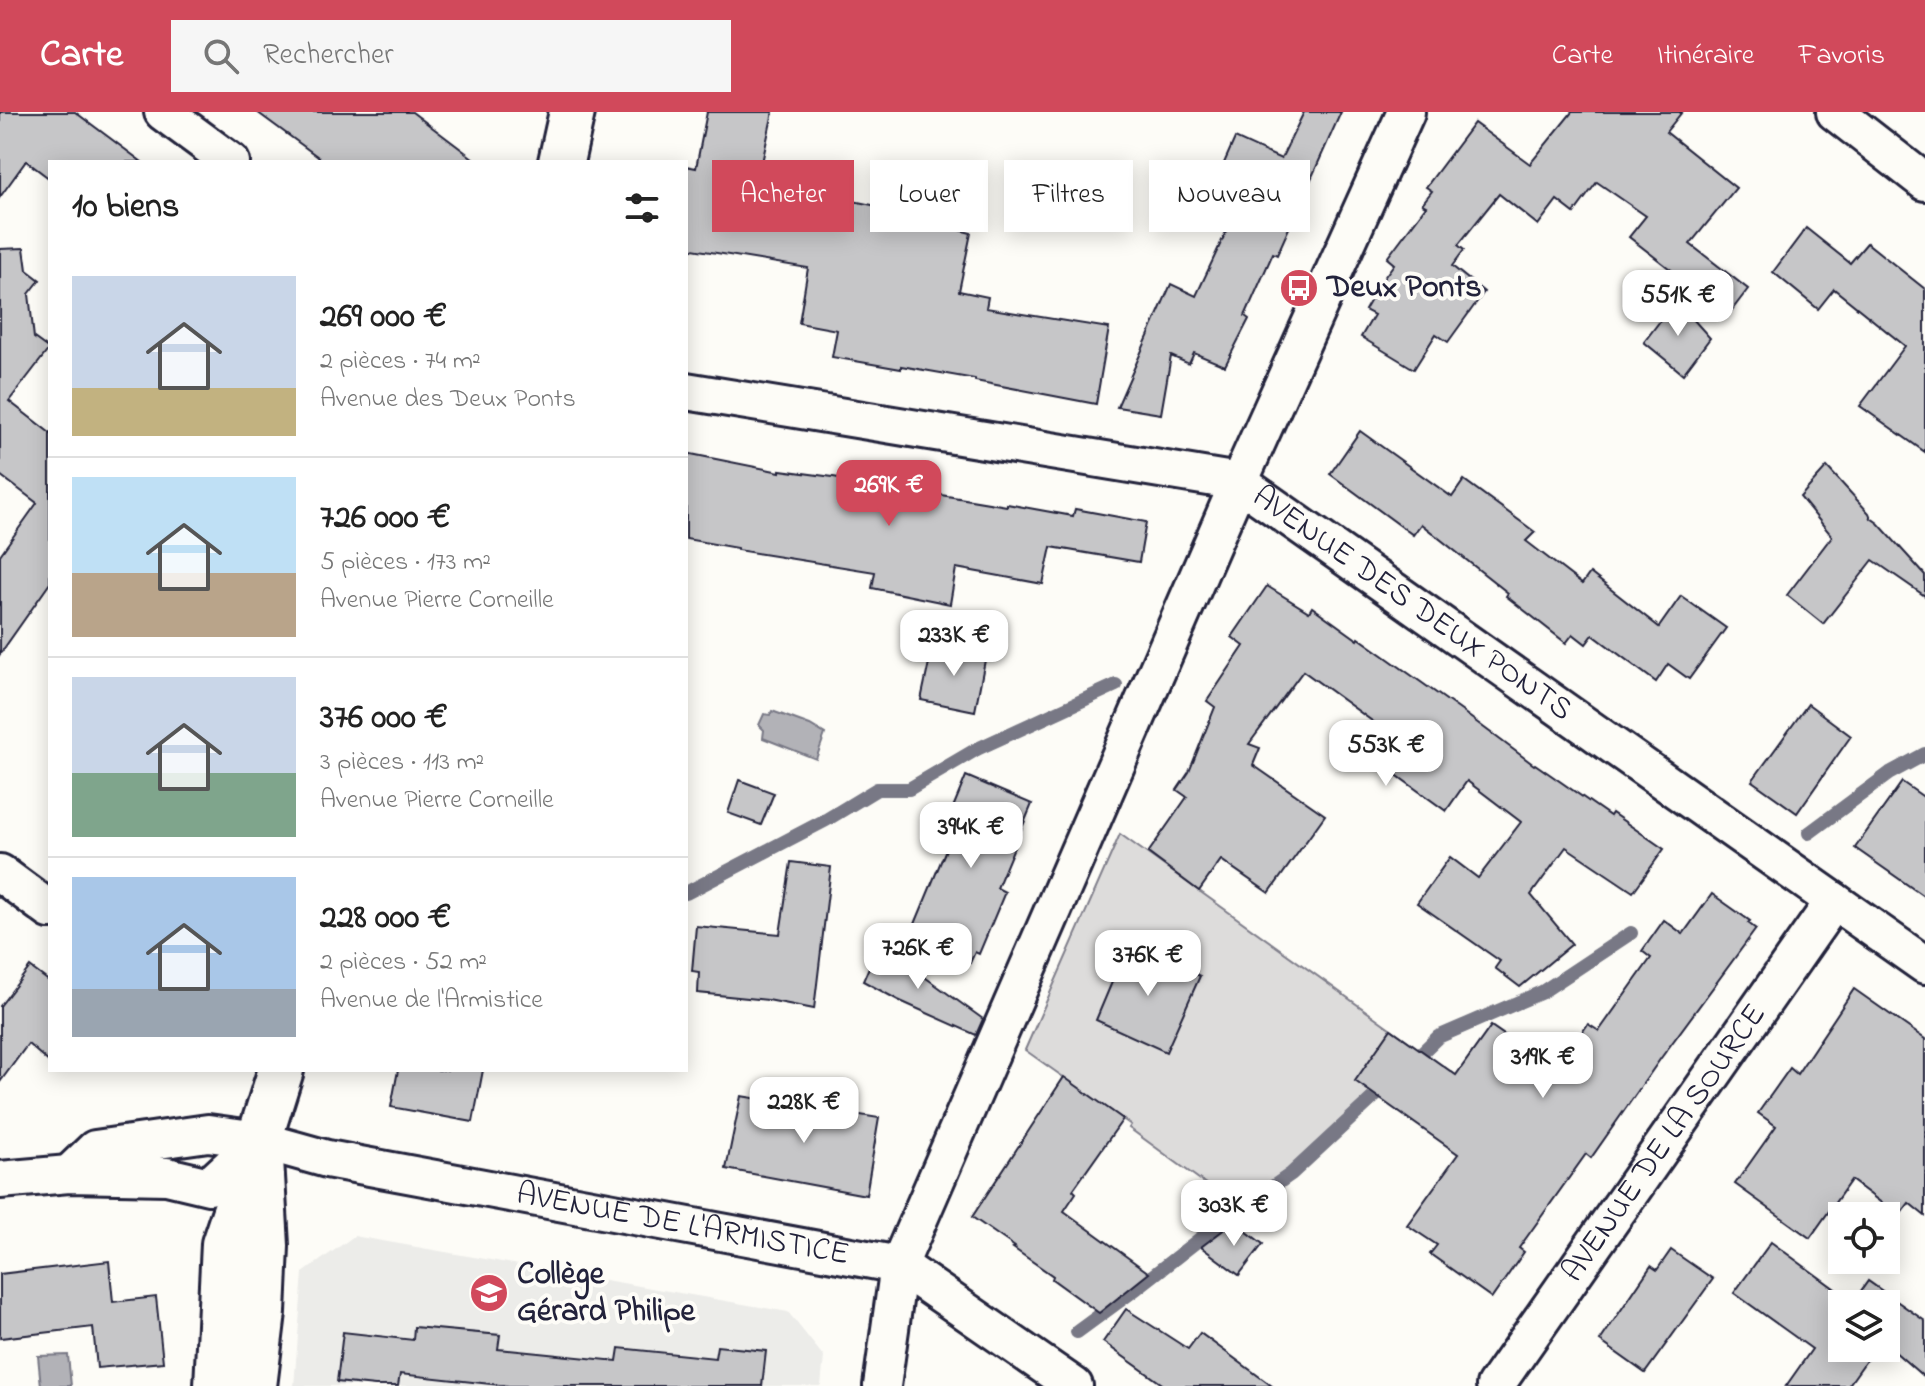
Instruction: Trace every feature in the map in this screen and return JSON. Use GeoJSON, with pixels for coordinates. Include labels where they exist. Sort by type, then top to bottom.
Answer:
{"type":"FeatureCollection","features":[{"type":"Feature","properties":{"kind":"main road"},"geometry":{"type":"LineString","coordinates":[[561,160],[572,112]]}},
{"type":"Feature","properties":{"kind":"main road"},"geometry":{"type":"LineString","coordinates":[[217,1386],[224,1244],[280,1072]]}},
{"type":"Feature","properties":{"kind":"main road"},"geometry":{"type":"LineString","coordinates":[[254,1386],[263,1312],[266,1246],[259,1140]]}},
{"type":"Feature","properties":{"kind":"street"},"geometry":{"type":"LineString","coordinates":[[163,112],[228,160]]}},
{"type":"Feature","properties":{"kind":"street"},"geometry":{"type":"LineString","coordinates":[[882,1386],[899,1265],[1239,482],[1406,112]]}},
{"type":"Feature","properties":{"kind":"street"},"geometry":{"type":"LineString","coordinates":[[1835,112],[1925,182]]}},
{"type":"Feature","properties":{"kind":"street","name":"AVENUE DES DEUX PONTS"},"geometry":{"type":"LineString","coordinates":[[688,391],[1239,482],[1925,965]]}},
{"type":"Feature","properties":{"kind":"street"},"geometry":{"type":"LineString","coordinates":[[0,873],[48,909]]}},
{"type":"Feature","properties":{"kind":"street","name":"AVENUE DE LA SOURCE"},"geometry":{"type":"LineString","coordinates":[[1495,1386],[1834,901]]}},
{"type":"Feature","properties":{"kind":"street","name":"AVENUE DE L'ARMISTICE"},"geometry":{"type":"LineString","coordinates":[[69,1174],[95,1149],[208,1133],[259,1140],[327,1159],[899,1265],[1074,1386]]}},
{"type":"Feature","properties":{"kind":"street"},"geometry":{"type":"LineString","coordinates":[[0,1180],[69,1174],[167,1176],[209,1186],[259,1140]]}},
{"type":"Feature","properties":{"kind":"shaded area"},"geometry":{"type":"Polygon","coordinates":[[[772,711],[825,734],[816,759],[763,738],[764,730],[759,725],[764,714],[770,715],[772,711]]]}},
{"type":"Feature","properties":{"kind":"shaded area"},"geometry":{"type":"Polygon","coordinates":[[[1120,834],[1421,1053],[1282,1178],[1262,1187],[1236,1206],[1129,1128],[1131,1125],[1025,1050],[1120,834]]]}},
{"type":"Feature","properties":{"kind":"shaded area","name":"Collège Gérard Philipe"},"geometry":{"type":"Polygon","coordinates":[[[354,1236],[788,1312],[824,1357],[821,1386],[294,1386],[303,1273],[354,1236]]]}},
{"type":"Feature","properties":{"kind":"shaded area"},"geometry":{"type":"Polygon","coordinates":[[[68,1355],[71,1386],[41,1386],[38,1356],[68,1355]]]}},
{"type":"Feature","properties":{"kind":"building"},"geometry":{"type":"Polygon","coordinates":[[[0,112],[75,112],[139,160],[48,160],[48,178],[26,161],[0,197],[0,112]]]}},
{"type":"Feature","properties":{"kind":"building"},"geometry":{"type":"Polygon","coordinates":[[[257,112],[412,112],[475,160],[322,160],[257,112]]]}},
{"type":"Feature","properties":{"kind":"building"},"geometry":{"type":"Polygon","coordinates":[[[707,112],[773,112],[763,160],[712,160],[712,232],[854,232],[854,201],[870,205],[870,232],[971,233],[959,291],[988,297],[986,308],[1109,328],[1096,404],[975,379],[832,357],[837,330],[799,323],[808,268],[688,248],[688,166],[696,168],[707,112]]]}},
{"type":"Feature","properties":{"kind":"building"},"geometry":{"type":"Polygon","coordinates":[[[1304,112],[1341,112],[1310,181],[1310,160],[1225,160],[1235,138],[1281,159],[1304,112]]]}},
{"type":"Feature","properties":{"kind":"building"},"geometry":{"type":"Polygon","coordinates":[[[1572,112],[1682,112],[1666,132],[1736,188],[1690,244],[1748,289],[1729,314],[1687,285],[1629,237],[1646,216],[1597,182],[1574,213],[1557,200],[1538,225],[1499,194],[1458,245],[1464,250],[1452,266],[1484,292],[1448,342],[1436,334],[1414,369],[1361,337],[1374,315],[1365,310],[1394,264],[1387,258],[1426,206],[1422,204],[1432,191],[1426,187],[1474,123],[1530,164],[1572,112]]]}},
{"type":"Feature","properties":{"kind":"building"},"geometry":{"type":"Polygon","coordinates":[[[1806,228],[1850,263],[1867,243],[1925,289],[1925,452],[1860,406],[1905,346],[1834,289],[1818,309],[1773,272],[1806,228]]]}},
{"type":"Feature","properties":{"kind":"building"},"geometry":{"type":"Polygon","coordinates":[[[1226,232],[1287,232],[1277,255],[1273,253],[1245,316],[1249,319],[1225,366],[1194,353],[1189,364],[1171,356],[1161,414],[1117,407],[1171,284],[1196,296],[1226,232]]]}},
{"type":"Feature","properties":{"kind":"building"},"geometry":{"type":"Polygon","coordinates":[[[24,248],[27,270],[40,280],[29,294],[34,338],[48,350],[9,401],[48,431],[48,586],[0,654],[0,555],[37,503],[0,475],[0,249],[24,248]]]}},
{"type":"Feature","properties":{"kind":"building"},"geometry":{"type":"Polygon","coordinates":[[[1676,300],[1710,338],[1683,374],[1644,342],[1676,300]]]}},
{"type":"Feature","properties":{"kind":"building"},"geometry":{"type":"Polygon","coordinates":[[[1360,431],[1452,497],[1464,480],[1535,532],[1526,541],[1582,584],[1590,573],[1659,627],[1681,596],[1726,628],[1689,679],[1668,664],[1656,682],[1593,635],[1586,644],[1573,634],[1566,643],[1421,524],[1413,535],[1330,474],[1360,431]]]}},
{"type":"Feature","properties":{"kind":"building"},"geometry":{"type":"Polygon","coordinates":[[[688,453],[780,472],[833,477],[1073,516],[1075,509],[1146,522],[1139,562],[1051,547],[1043,584],[956,568],[950,604],[872,588],[875,572],[688,539],[688,453]]]}},
{"type":"Feature","properties":{"kind":"building"},"geometry":{"type":"Polygon","coordinates":[[[1827,467],[1925,575],[1925,596],[1873,560],[1823,624],[1787,595],[1832,536],[1800,497],[1827,467]]]}},
{"type":"Feature","properties":{"kind":"building"},"geometry":{"type":"Polygon","coordinates":[[[1267,586],[1309,612],[1312,607],[1359,638],[1534,765],[1664,849],[1633,892],[1566,847],[1531,895],[1572,944],[1520,987],[1495,968],[1500,961],[1417,903],[1450,857],[1478,878],[1521,822],[1467,781],[1446,811],[1395,774],[1412,750],[1303,671],[1249,744],[1260,748],[1253,765],[1325,815],[1269,893],[1221,860],[1199,891],[1148,853],[1187,797],[1177,790],[1189,772],[1215,707],[1207,701],[1244,646],[1232,637],[1267,586]]]}},
{"type":"Feature","properties":{"kind":"building"},"geometry":{"type":"Polygon","coordinates":[[[933,644],[986,655],[975,711],[921,700],[933,644]]]}},
{"type":"Feature","properties":{"kind":"building"},"geometry":{"type":"Polygon","coordinates":[[[1808,704],[1851,736],[1797,813],[1752,781],[1808,704]]]}},
{"type":"Feature","properties":{"kind":"building"},"geometry":{"type":"Polygon","coordinates":[[[966,776],[1032,804],[997,888],[1005,892],[979,954],[975,952],[970,963],[910,936],[949,842],[940,839],[966,776]]]}},
{"type":"Feature","properties":{"kind":"building"},"geometry":{"type":"Polygon","coordinates":[[[739,780],[774,793],[761,825],[728,813],[739,780]]]}},
{"type":"Feature","properties":{"kind":"building"},"geometry":{"type":"Polygon","coordinates":[[[1902,782],[1925,798],[1925,897],[1855,848],[1902,782]]]}},
{"type":"Feature","properties":{"kind":"building"},"geometry":{"type":"Polygon","coordinates":[[[791,862],[831,867],[814,1009],[768,1000],[698,993],[699,972],[692,971],[696,926],[780,934],[791,862]]]}},
{"type":"Feature","properties":{"kind":"building"},"geometry":{"type":"Polygon","coordinates":[[[1712,894],[1750,921],[1748,923],[1756,929],[1591,1158],[1586,1154],[1519,1248],[1524,1252],[1492,1298],[1430,1254],[1437,1245],[1407,1225],[1458,1154],[1355,1081],[1391,1029],[1456,1075],[1491,1026],[1555,1070],[1588,1024],[1599,1031],[1651,958],[1642,951],[1664,920],[1683,934],[1712,894]]]}},
{"type":"Feature","properties":{"kind":"building"},"geometry":{"type":"Polygon","coordinates":[[[879,944],[983,1019],[976,1035],[863,981],[879,944]]]}},
{"type":"Feature","properties":{"kind":"building"},"geometry":{"type":"Polygon","coordinates":[[[1128,944],[1200,976],[1166,1052],[1096,1020],[1128,944]]]}},
{"type":"Feature","properties":{"kind":"building"},"geometry":{"type":"Polygon","coordinates":[[[30,967],[48,980],[48,1061],[28,1044],[0,1082],[0,1006],[30,967]]]}},
{"type":"Feature","properties":{"kind":"building"},"geometry":{"type":"Polygon","coordinates":[[[1854,989],[1925,1039],[1925,1216],[1909,1203],[1900,1215],[1900,1202],[1880,1202],[1851,1180],[1835,1202],[1828,1202],[1828,1213],[1810,1238],[1735,1184],[1776,1126],[1758,1113],[1790,1068],[1797,1074],[1854,989]]]}},
{"type":"Feature","properties":{"kind":"building"},"geometry":{"type":"Polygon","coordinates":[[[398,1072],[483,1072],[473,1122],[391,1107],[398,1072]]]}},
{"type":"Feature","properties":{"kind":"building"},"geometry":{"type":"Polygon","coordinates":[[[1064,1077],[1123,1119],[1073,1190],[1076,1193],[1064,1211],[1149,1273],[1099,1313],[972,1217],[1064,1077]]]}},
{"type":"Feature","properties":{"kind":"building"},"geometry":{"type":"Polygon","coordinates":[[[741,1096],[803,1106],[801,1123],[805,1125],[812,1107],[879,1118],[866,1195],[726,1169],[741,1096]]]}},
{"type":"Feature","properties":{"kind":"building"},"geometry":{"type":"Polygon","coordinates":[[[1234,1222],[1263,1244],[1239,1275],[1201,1247],[1234,1222]]]}},
{"type":"Feature","properties":{"kind":"building"},"geometry":{"type":"Polygon","coordinates":[[[1771,1242],[1837,1290],[1828,1290],[1828,1362],[1865,1362],[1848,1386],[1786,1386],[1812,1349],[1734,1293],[1771,1242]]]}},
{"type":"Feature","properties":{"kind":"building"},"geometry":{"type":"Polygon","coordinates":[[[1671,1250],[1713,1279],[1645,1373],[1600,1341],[1651,1266],[1657,1270],[1671,1250]]]}},
{"type":"Feature","properties":{"kind":"building"},"geometry":{"type":"Polygon","coordinates":[[[109,1261],[113,1302],[156,1297],[163,1362],[97,1368],[93,1327],[0,1338],[0,1274],[109,1261]]]}},
{"type":"Feature","properties":{"kind":"building"},"geometry":{"type":"Polygon","coordinates":[[[1868,1281],[1881,1290],[1862,1290],[1868,1281]]]}},
{"type":"Feature","properties":{"kind":"building"},"geometry":{"type":"Polygon","coordinates":[[[1900,1303],[1925,1321],[1925,1378],[1900,1356],[1900,1303]]]}},
{"type":"Feature","properties":{"kind":"building"},"geometry":{"type":"Polygon","coordinates":[[[1126,1309],[1188,1349],[1200,1333],[1272,1386],[1160,1386],[1162,1384],[1103,1342],[1126,1309]]]}},
{"type":"Feature","properties":{"kind":"building"},"geometry":{"type":"Polygon","coordinates":[[[414,1327],[500,1335],[498,1349],[617,1361],[619,1348],[715,1358],[717,1346],[766,1351],[762,1386],[509,1386],[400,1374],[398,1386],[337,1382],[343,1332],[413,1340],[414,1327]]]}},
{"type":"Feature","properties":{"kind":"waterway"},"geometry":{"type":"LineString","coordinates":[[688,892],[826,820],[877,789],[909,789],[977,749],[1116,685]]}},
{"type":"Feature","properties":{"kind":"waterway"},"geometry":{"type":"LineString","coordinates":[[1809,833],[1890,773],[1925,754]]}},
{"type":"Feature","properties":{"kind":"waterway"},"geometry":{"type":"LineString","coordinates":[[1410,1064],[1438,1037],[1542,992],[1631,933]]}},
{"type":"Feature","properties":{"kind":"waterway"},"geometry":{"type":"LineString","coordinates":[[1077,1332],[1291,1174],[1389,1083]]}},
{"type":"Feature","properties":{"kind":"place","name":"Deux Ponts"},"geometry":{"type":"Point","coordinates":[1299,288]}},
{"type":"Feature","properties":{"kind":"place","name":"Collège Gérard Philipe"},"geometry":{"type":"Point","coordinates":[489,1293]}}]}
